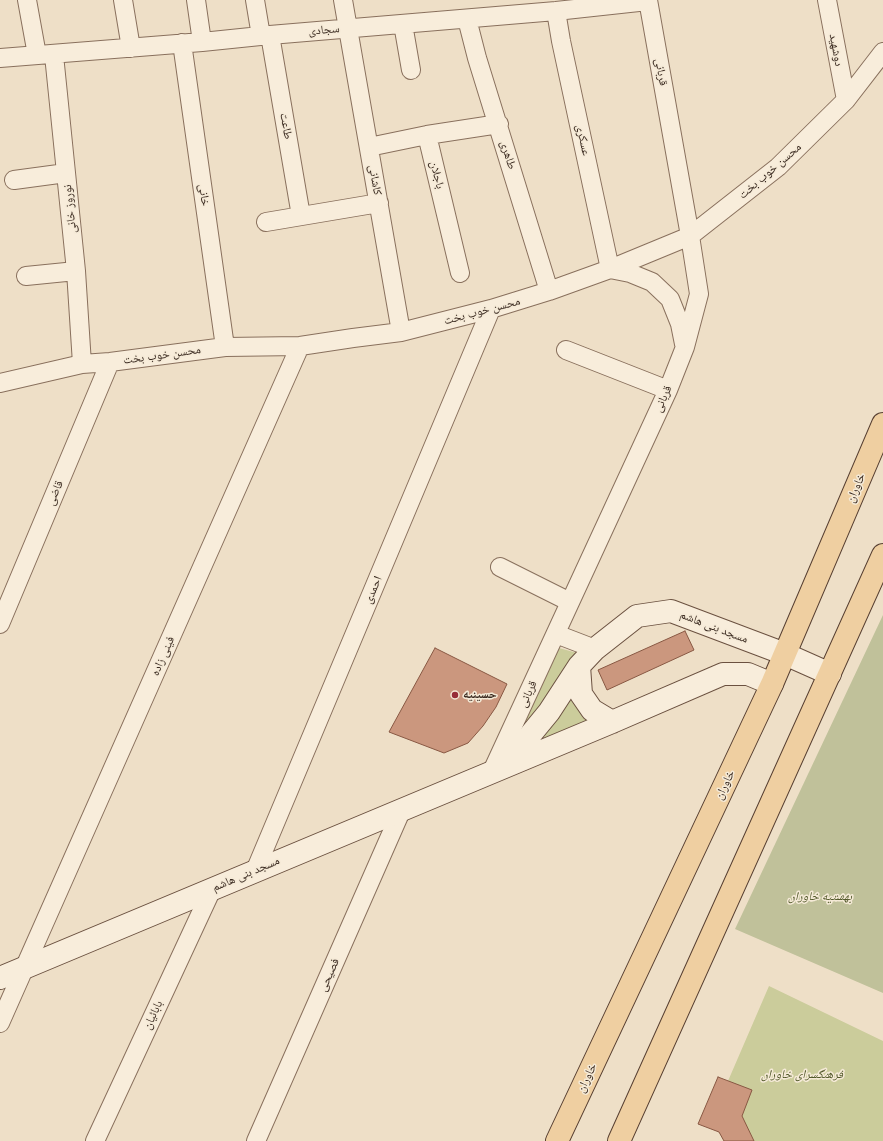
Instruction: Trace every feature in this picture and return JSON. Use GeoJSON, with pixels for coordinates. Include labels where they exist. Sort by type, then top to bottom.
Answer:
{"type":"FeatureCollection","features":[{"type":"Feature","properties":{"kind":"main road","name":"خاوران"},"geometry":{"type":"LineString","coordinates":[[558,1141],[772,684],[883,424]]}},
{"type":"Feature","properties":{"kind":"main road"},"geometry":{"type":"LineString","coordinates":[[619,1141],[883,555]]}},
{"type":"Feature","properties":{"kind":"main road","name":"مسجد بنی هاشم"},"geometry":{"type":"LineString","coordinates":[[492,771],[526,740],[549,712],[580,666],[595,649],[637,616],[671,611],[785,654],[830,674]]}},
{"type":"Feature","properties":{"kind":"main road"},"geometry":{"type":"LineString","coordinates":[[580,666],[581,694],[592,710],[612,722]]}},
{"type":"Feature","properties":{"kind":"main road","name":"مسجد بنی هاشم"},"geometry":{"type":"LineString","coordinates":[[0,978],[612,722],[723,674],[748,674],[772,684]]}},
{"type":"Feature","properties":{"kind":"street","name":"نوروز خانی"},"geometry":{"type":"LineString","coordinates":[[27,0],[45,55],[66,173],[76,271],[82,364]]}},
{"type":"Feature","properties":{"kind":"street"},"geometry":{"type":"LineString","coordinates":[[123,0],[131,48]]}},
{"type":"Feature","properties":{"kind":"street"},"geometry":{"type":"LineString","coordinates":[[196,0],[202,42]]}},
{"type":"Feature","properties":{"kind":"street","name":"طاعت"},"geometry":{"type":"LineString","coordinates":[[255,0],[266,35],[301,216]]}},
{"type":"Feature","properties":{"kind":"street","name":"کاشانی"},"geometry":{"type":"LineString","coordinates":[[343,0],[401,332]]}},
{"type":"Feature","properties":{"kind":"street","name":"سجادی"},"geometry":{"type":"LineString","coordinates":[[0,58],[467,19],[556,11],[648,0]]}},
{"type":"Feature","properties":{"kind":"street","name":"قربانی"},"geometry":{"type":"LineString","coordinates":[[492,771],[668,390],[685,347],[699,294],[648,0]]}},
{"type":"Feature","properties":{"kind":"street","name":"دوشهید"},"geometry":{"type":"LineString","coordinates":[[826,0],[846,100]]}},
{"type":"Feature","properties":{"kind":"street","name":"عسکری"},"geometry":{"type":"LineString","coordinates":[[556,11],[561,41],[610,269]]}},
{"type":"Feature","properties":{"kind":"street","name":"طاهری"},"geometry":{"type":"LineString","coordinates":[[467,19],[477,58],[499,124],[550,291]]}},
{"type":"Feature","properties":{"kind":"street"},"geometry":{"type":"LineString","coordinates":[[403,24],[411,70]]}},
{"type":"Feature","properties":{"kind":"street","name":"خانی"},"geometry":{"type":"LineString","coordinates":[[182,43],[225,347]]}},
{"type":"Feature","properties":{"kind":"street","name":"محسن خوب بخت"},"geometry":{"type":"LineString","coordinates":[[0,383],[82,364],[110,362],[225,347],[300,346],[401,332],[491,309],[550,291],[610,269],[690,236],[778,167],[846,100],[883,52]]}},
{"type":"Feature","properties":{"kind":"street"},"geometry":{"type":"LineString","coordinates":[[369,146],[499,124]]}},
{"type":"Feature","properties":{"kind":"street","name":"باجلان"},"geometry":{"type":"LineString","coordinates":[[427,135],[460,272]]}},
{"type":"Feature","properties":{"kind":"street"},"geometry":{"type":"LineString","coordinates":[[14,180],[66,173]]}},
{"type":"Feature","properties":{"kind":"street"},"geometry":{"type":"LineString","coordinates":[[266,222],[379,203]]}},
{"type":"Feature","properties":{"kind":"street"},"geometry":{"type":"LineString","coordinates":[[610,269],[652,282],[670,299],[680,324],[685,347]]}},
{"type":"Feature","properties":{"kind":"street"},"geometry":{"type":"LineString","coordinates":[[26,276],[76,271]]}},
{"type":"Feature","properties":{"kind":"street","name":"احمدی"},"geometry":{"type":"LineString","coordinates":[[255,871],[491,309]]}},
{"type":"Feature","properties":{"kind":"street","name":"فینی زاده"},"geometry":{"type":"LineString","coordinates":[[0,1023],[300,346]]}},
{"type":"Feature","properties":{"kind":"street"},"geometry":{"type":"LineString","coordinates":[[566,350],[668,390]]}},
{"type":"Feature","properties":{"kind":"street","name":"قاضی"},"geometry":{"type":"LineString","coordinates":[[0,624],[110,362]]}},
{"type":"Feature","properties":{"kind":"street"},"geometry":{"type":"LineString","coordinates":[[500,567],[570,602]]}},
{"type":"Feature","properties":{"kind":"street"},"geometry":{"type":"LineString","coordinates":[[556,634],[595,649]]}},
{"type":"Feature","properties":{"kind":"street","name":"فصیحی"},"geometry":{"type":"LineString","coordinates":[[256,1141],[402,809]]}},
{"type":"Feature","properties":{"kind":"street","name":"بابائیان"},"geometry":{"type":"LineString","coordinates":[[95,1141],[212,889]]}},
{"type":"Feature","properties":{"kind":"green space","name":"بهشتیه خاوران"},"geometry":{"type":"Polygon","coordinates":[[[883,615],[883,993],[735,929],[883,615]]]}},
{"type":"Feature","properties":{"kind":"green space"},"geometry":{"type":"Polygon","coordinates":[[[559,648],[577,653],[539,710],[520,731],[559,648]]]}},
{"type":"Feature","properties":{"kind":"green space"},"geometry":{"type":"Polygon","coordinates":[[[571,690],[594,724],[532,748],[571,690]]]}},
{"type":"Feature","properties":{"kind":"green space","name":"فرهنگسرای خاوران"},"geometry":{"type":"Polygon","coordinates":[[[769,986],[883,1041],[883,1141],[724,1141],[719,1132],[709,1125],[769,986]]]}},
{"type":"Feature","properties":{"kind":"building"},"geometry":{"type":"Polygon","coordinates":[[[685,631],[694,650],[607,690],[598,670],[685,631]]]}},
{"type":"Feature","properties":{"kind":"building","name":"حسینیه"},"geometry":{"type":"Polygon","coordinates":[[[435,648],[507,684],[496,707],[483,726],[468,743],[444,753],[389,732],[435,648]]]}},
{"type":"Feature","properties":{"kind":"building"},"geometry":{"type":"Polygon","coordinates":[[[718,1077],[752,1090],[742,1116],[754,1141],[724,1141],[719,1132],[698,1124],[718,1077]]]}},
{"type":"Feature","properties":{"kind":"place","name":"حسینیه"},"geometry":{"type":"Point","coordinates":[455,695]}}]}
